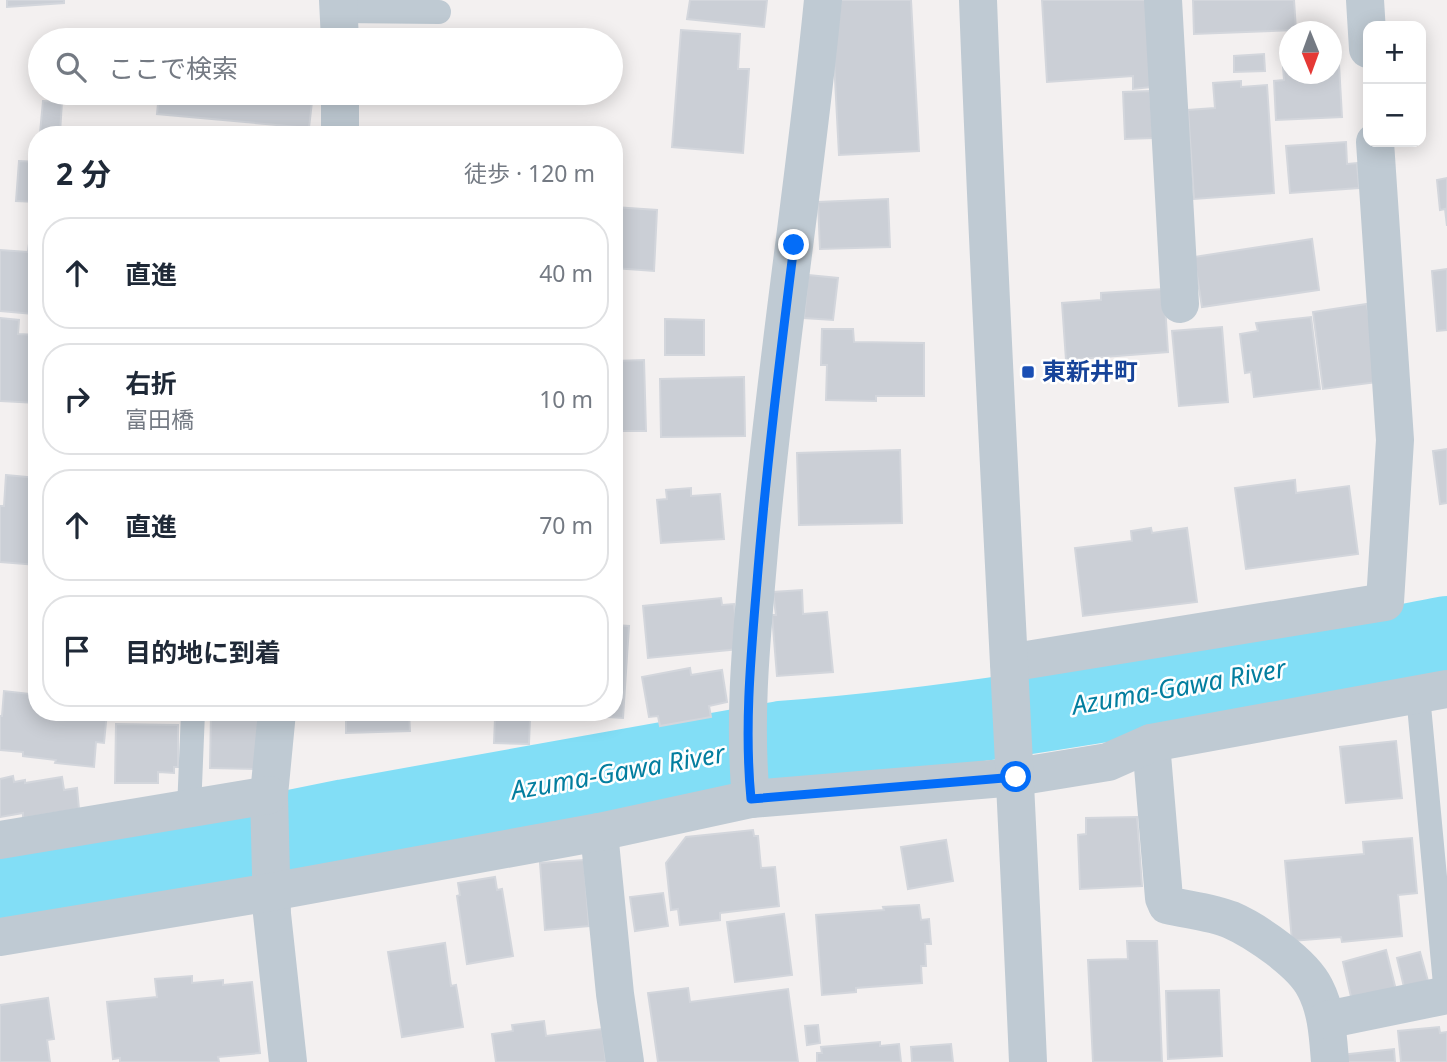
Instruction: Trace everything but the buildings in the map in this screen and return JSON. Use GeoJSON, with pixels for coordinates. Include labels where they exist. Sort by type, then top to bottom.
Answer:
{"type":"FeatureCollection","features":[{"type":"Feature","properties":{"kind":"street"},"geometry":{"type":"LineString","coordinates":[[750,791],[747,725],[766,474],[811,121],[823,0]]}},
{"type":"Feature","properties":{"kind":"street"},"geometry":{"type":"LineString","coordinates":[[978,0],[1028,1062]]}},
{"type":"Feature","properties":{"kind":"street"},"geometry":{"type":"LineString","coordinates":[[1163,0],[1180,304]]}},
{"type":"Feature","properties":{"kind":"street"},"geometry":{"type":"LineString","coordinates":[[1365,0],[1366,21]]}},
{"type":"Feature","properties":{"kind":"street"},"geometry":{"type":"LineString","coordinates":[[340,105],[340,126]]}},
{"type":"Feature","properties":{"kind":"street"},"geometry":{"type":"LineString","coordinates":[[1010,672],[1385,602],[1395,440],[1375,147]]}},
{"type":"Feature","properties":{"kind":"street"},"geometry":{"type":"LineString","coordinates":[[0,937],[272,879],[599,832],[750,791],[1015,760],[1108,762],[1151,743],[1432,692]]}},
{"type":"Feature","properties":{"kind":"street"},"geometry":{"type":"LineString","coordinates":[[276,721],[269,805],[272,879],[288,1062]]}},
{"type":"Feature","properties":{"kind":"street"},"geometry":{"type":"LineString","coordinates":[[1151,743],[1164,898],[1167,905],[1231,920],[1294,963],[1315,986],[1326,1020],[1330,1062]]}},
{"type":"Feature","properties":{"kind":"street"},"geometry":{"type":"LineString","coordinates":[[0,840],[189,810],[269,805]]}},
{"type":"Feature","properties":{"kind":"street"},"geometry":{"type":"LineString","coordinates":[[599,832],[615,994],[625,1062]]}},
{"type":"Feature","properties":{"kind":"street"},"geometry":{"type":"LineString","coordinates":[[1326,1020],[1447,995]]}},
{"type":"Feature","properties":{"kind":"lane"},"geometry":{"type":"LineString","coordinates":[[340,17],[439,12]]}},
{"type":"Feature","properties":{"kind":"lane"},"geometry":{"type":"LineString","coordinates":[[1432,692],[1447,995]]}},
{"type":"Feature","properties":{"kind":"lane"},"geometry":{"type":"LineString","coordinates":[[189,810],[193,721]]}},
{"type":"Feature","properties":{"kind":"waterway","name":"Azuma-Gawa River"},"geometry":{"type":"LineString","coordinates":[[0,890],[346,820],[781,742],[1032,713],[1198,685],[1447,637]]}},
{"type":"Feature","properties":{"kind":"place","name":"東新井町"},"geometry":{"type":"Point","coordinates":[1028,372]}},
{"type":"Feature","properties":{"kind":"route"},"geometry":{"type":"LineString","coordinates":[[794,245],[766,474],[751,645],[747,725],[751,799],[1016,777]]}}]}
